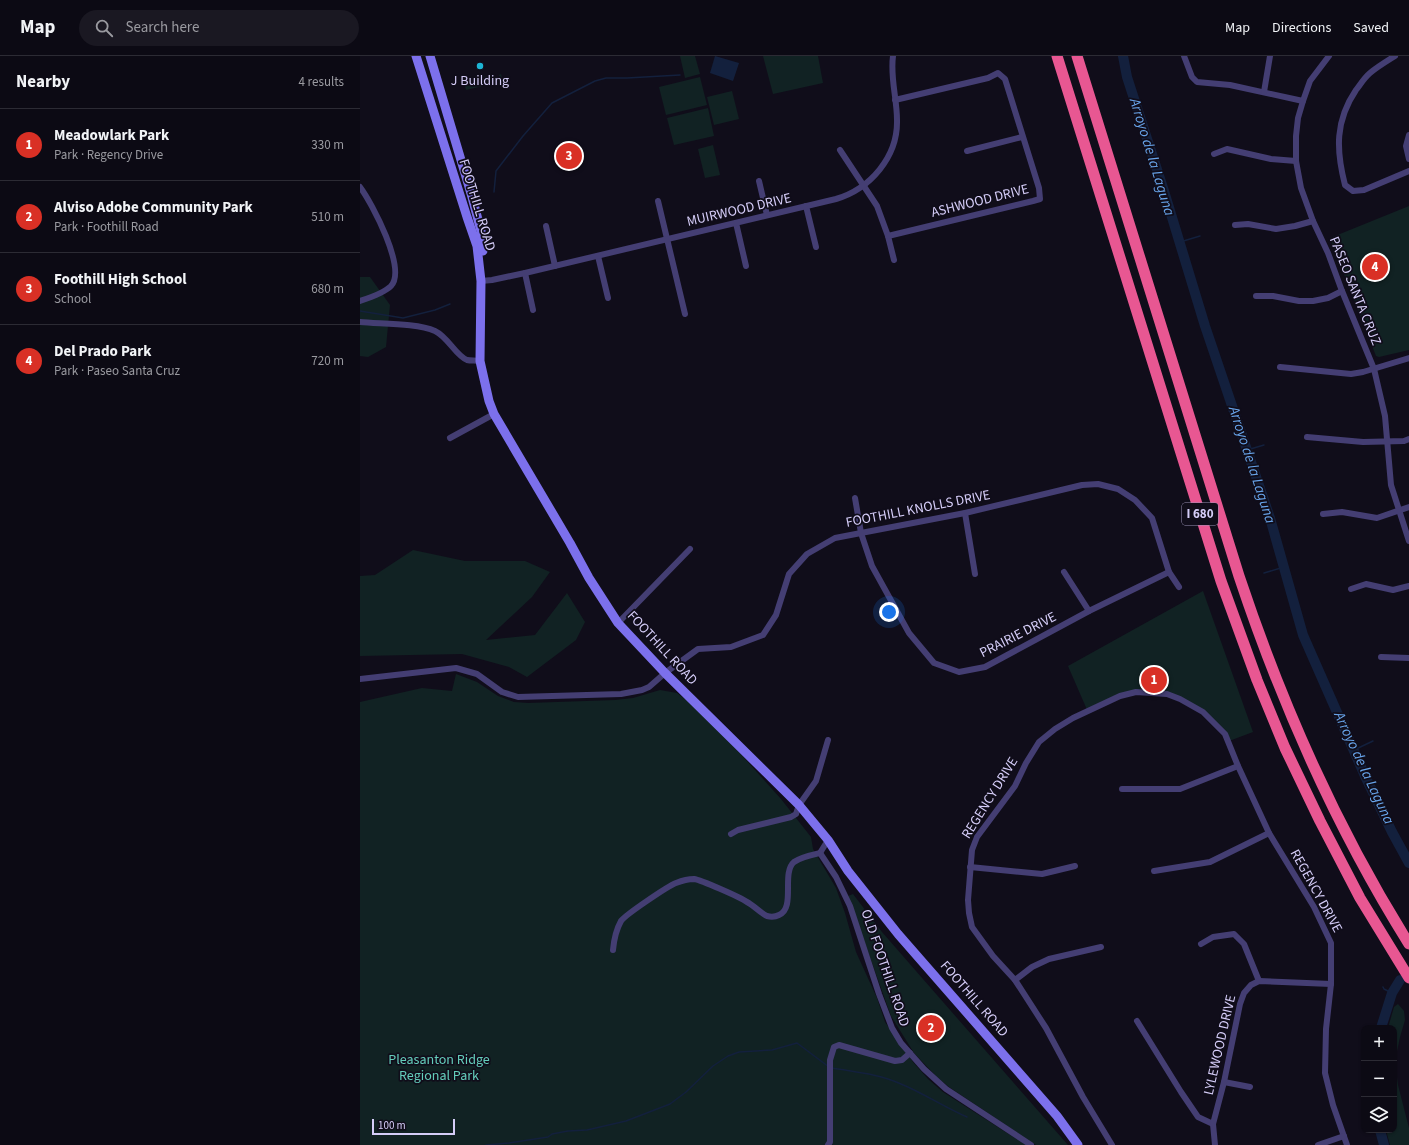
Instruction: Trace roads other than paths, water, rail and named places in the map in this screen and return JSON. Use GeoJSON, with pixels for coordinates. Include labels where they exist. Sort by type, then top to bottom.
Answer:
{"type":"FeatureCollection","features":[{"type":"Feature","properties":{"kind":"highway","name":"I 680"},"geometry":{"type":"LineString","coordinates":[[1057,56],[1221,581],[1249,660],[1285,748],[1320,821],[1360,898],[1409,978]]}},
{"type":"Feature","properties":{"kind":"highway","name":"I 680"},"geometry":{"type":"LineString","coordinates":[[1077,56],[1235,564],[1262,641],[1287,706],[1322,785],[1355,851],[1409,944]]}},
{"type":"Feature","properties":{"kind":"main road","name":"FOOTHILL ROAD"},"geometry":{"type":"LineString","coordinates":[[416,56],[466,218],[478,246],[483,281],[480,360],[489,401],[494,414],[589,578],[618,623],[664,674],[799,805],[828,840],[861,894],[886,927],[1053,1119],[1072,1145]]}},
{"type":"Feature","properties":{"kind":"main road","name":"FOOTHILL ROAD"},"geometry":{"type":"LineString","coordinates":[[430,56],[481,231],[485,372],[494,414]]}},
{"type":"Feature","properties":{"kind":"main road","name":"FOOTHILL ROAD"},"geometry":{"type":"LineString","coordinates":[[848,871],[898,934],[1057,1116],[1078,1145]]}},
{"type":"Feature","properties":{"kind":"street","name":"MUIRWOOD DRIVE"},"geometry":{"type":"LineString","coordinates":[[483,281],[525,273],[844,197],[863,186],[877,174],[885,163],[892,148],[895,139],[897,122],[892,83],[893,56]]}},
{"type":"Feature","properties":{"kind":"street"},"geometry":{"type":"LineString","coordinates":[[1184,56],[1192,77],[1198,82],[1230,85],[1303,101]]}},
{"type":"Feature","properties":{"kind":"street"},"geometry":{"type":"LineString","coordinates":[[1264,92],[1270,56]]}},
{"type":"Feature","properties":{"kind":"street","name":"PASEO SANTA CRUZ"},"geometry":{"type":"LineString","coordinates":[[1329,56],[1318,68],[1310,81],[1303,101],[1297,124],[1296,161],[1301,188],[1313,221],[1328,253],[1374,369],[1385,416],[1391,485],[1409,541]]}},
{"type":"Feature","properties":{"kind":"street"},"geometry":{"type":"LineString","coordinates":[[1395,56],[1370,73],[1348,102],[1342,118],[1339,134],[1339,157],[1345,185],[1352,191],[1364,190],[1409,170]]}},
{"type":"Feature","properties":{"kind":"street","name":"ASHWOOD DRIVE"},"geometry":{"type":"LineString","coordinates":[[888,236],[1033,202],[1040,199],[1039,188],[1005,79],[998,73],[988,78],[895,100]]}},
{"type":"Feature","properties":{"kind":"street"},"geometry":{"type":"LineString","coordinates":[[1409,135],[1406,146],[1409,159]]}},
{"type":"Feature","properties":{"kind":"street"},"geometry":{"type":"LineString","coordinates":[[967,151],[1022,137]]}},
{"type":"Feature","properties":{"kind":"street"},"geometry":{"type":"LineString","coordinates":[[1214,154],[1227,149],[1271,159],[1296,161]]}},
{"type":"Feature","properties":{"kind":"street"},"geometry":{"type":"LineString","coordinates":[[840,150],[877,206],[888,236],[894,260]]}},
{"type":"Feature","properties":{"kind":"street"},"geometry":{"type":"LineString","coordinates":[[759,181],[767,215]]}},
{"type":"Feature","properties":{"kind":"street"},"geometry":{"type":"LineString","coordinates":[[360,187],[387,236],[393,254],[395,278],[391,286],[360,301]]}},
{"type":"Feature","properties":{"kind":"street"},"geometry":{"type":"LineString","coordinates":[[658,200],[685,314]]}},
{"type":"Feature","properties":{"kind":"street"},"geometry":{"type":"LineString","coordinates":[[806,206],[816,247]]}},
{"type":"Feature","properties":{"kind":"street"},"geometry":{"type":"LineString","coordinates":[[1235,224],[1248,224],[1276,229],[1313,221]]}},
{"type":"Feature","properties":{"kind":"street"},"geometry":{"type":"LineString","coordinates":[[736,222],[746,266]]}},
{"type":"Feature","properties":{"kind":"street"},"geometry":{"type":"LineString","coordinates":[[546,226],[555,266]]}},
{"type":"Feature","properties":{"kind":"street"},"geometry":{"type":"LineString","coordinates":[[598,256],[608,298]]}},
{"type":"Feature","properties":{"kind":"street"},"geometry":{"type":"LineString","coordinates":[[525,273],[533,310]]}},
{"type":"Feature","properties":{"kind":"street"},"geometry":{"type":"LineString","coordinates":[[1256,296],[1273,296],[1299,301],[1313,301],[1328,298],[1342,291]]}},
{"type":"Feature","properties":{"kind":"street"},"geometry":{"type":"LineString","coordinates":[[360,322],[426,328],[435,331],[442,336],[460,355],[466,359],[480,360]]}},
{"type":"Feature","properties":{"kind":"street"},"geometry":{"type":"LineString","coordinates":[[1280,367],[1351,374],[1374,369],[1409,358]]}},
{"type":"Feature","properties":{"kind":"street"},"geometry":{"type":"LineString","coordinates":[[450,438],[494,414]]}},
{"type":"Feature","properties":{"kind":"street"},"geometry":{"type":"LineString","coordinates":[[1307,436],[1363,442],[1404,441],[1409,439]]}},
{"type":"Feature","properties":{"kind":"street","name":"FOOTHILL KNOLLS DRIVE"},"geometry":{"type":"LineString","coordinates":[[360,679],[456,668],[477,674],[502,692],[518,697],[631,693],[649,687],[698,649],[731,647],[763,635],[776,615],[789,574],[807,554],[835,538],[965,513],[1082,485],[1098,484],[1118,489],[1135,500],[1152,518],[1169,572],[1179,587]]}},
{"type":"Feature","properties":{"kind":"street","name":"PRAIRIE DRIVE"},"geometry":{"type":"LineString","coordinates":[[855,498],[861,533],[872,566],[910,633],[934,663],[959,672],[985,667],[1089,611],[1169,572]]}},
{"type":"Feature","properties":{"kind":"street"},"geometry":{"type":"LineString","coordinates":[[1323,514],[1342,512],[1377,518],[1398,509],[1409,507]]}},
{"type":"Feature","properties":{"kind":"street"},"geometry":{"type":"LineString","coordinates":[[965,513],[975,574]]}},
{"type":"Feature","properties":{"kind":"street"},"geometry":{"type":"LineString","coordinates":[[618,623],[690,549]]}},
{"type":"Feature","properties":{"kind":"street"},"geometry":{"type":"LineString","coordinates":[[1064,572],[1089,611]]}},
{"type":"Feature","properties":{"kind":"street"},"geometry":{"type":"LineString","coordinates":[[1351,589],[1366,584],[1393,590],[1409,586]]}},
{"type":"Feature","properties":{"kind":"street"},"geometry":{"type":"LineString","coordinates":[[1381,657],[1409,658]]}},
{"type":"Feature","properties":{"kind":"street","name":"REGENCY DRIVE"},"geometry":{"type":"LineString","coordinates":[[1112,1145],[1083,1097],[1046,1028],[1015,980],[993,956],[972,927],[968,900],[972,850],[977,837],[1015,786],[1026,764],[1040,742],[1055,729],[1073,718],[1120,696],[1136,692],[1167,694],[1180,699],[1203,712],[1225,734],[1269,833],[1314,907],[1331,943],[1331,984],[1326,1029],[1325,1073],[1347,1145]]}},
{"type":"Feature","properties":{"kind":"street"},"geometry":{"type":"LineString","coordinates":[[732,834],[738,830],[790,817],[796,814],[799,805],[816,781],[828,740]]}},
{"type":"Feature","properties":{"kind":"street"},"geometry":{"type":"LineString","coordinates":[[1122,789],[1180,789],[1238,766]]}},
{"type":"Feature","properties":{"kind":"street"},"geometry":{"type":"LineString","coordinates":[[1154,871],[1210,862],[1269,833]]}},
{"type":"Feature","properties":{"kind":"street"},"geometry":{"type":"LineString","coordinates":[[613,950],[614,937],[622,920],[675,883],[686,880],[695,879],[746,901],[765,916],[773,917],[780,915],[788,901],[789,870],[794,863],[804,857],[820,853],[828,840]]}},
{"type":"Feature","properties":{"kind":"street","name":"OLD FOOTHILL ROAD"},"geometry":{"type":"LineString","coordinates":[[820,853],[840,883],[850,906],[879,994],[892,1028],[901,1043],[924,1069],[946,1089],[1031,1145]]}},
{"type":"Feature","properties":{"kind":"street"},"geometry":{"type":"LineString","coordinates":[[970,867],[1042,874],[1075,866]]}},
{"type":"Feature","properties":{"kind":"street"},"geometry":{"type":"LineString","coordinates":[[1201,944],[1213,937],[1234,934],[1244,944],[1259,981],[1331,984]]}},
{"type":"Feature","properties":{"kind":"street"},"geometry":{"type":"LineString","coordinates":[[1015,980],[1032,967],[1048,959],[1102,947]]}},
{"type":"Feature","properties":{"kind":"street","name":"LYLEWOOD DRIVE"},"geometry":{"type":"LineString","coordinates":[[1215,1145],[1214,1124],[1242,998],[1244,993],[1251,986],[1259,981]]}},
{"type":"Feature","properties":{"kind":"street"},"geometry":{"type":"LineString","coordinates":[[1137,1021],[1198,1117],[1214,1124]]}},
{"type":"Feature","properties":{"kind":"street"},"geometry":{"type":"LineString","coordinates":[[828,1145],[830,1142],[830,1060],[834,1047],[839,1045],[895,1061],[902,1060],[910,1052]]}},
{"type":"Feature","properties":{"kind":"street"},"geometry":{"type":"LineString","coordinates":[[1224,1082],[1250,1088]]}},
{"type":"Feature","properties":{"kind":"street"},"geometry":{"type":"LineString","coordinates":[[1318,1145],[1344,1136]]}},
{"type":"Feature","properties":{"kind":"water"},"geometry":{"type":"Polygon","coordinates":[[[715,56],[739,63],[733,81],[710,73],[715,56]]]}},
{"type":"Feature","properties":{"kind":"waterway","name":"Arroyo de la Laguna"},"geometry":{"type":"LineString","coordinates":[[1123,56],[1127,77],[1164,191],[1205,326],[1270,518],[1303,635],[1365,776],[1409,863]]}},
{"type":"Feature","properties":{"kind":"waterway"},"geometry":{"type":"LineString","coordinates":[[494,192],[496,171],[523,136],[552,103],[595,81],[606,78],[680,75]]}},
{"type":"Feature","properties":{"kind":"waterway"},"geometry":{"type":"LineString","coordinates":[[1180,242],[1200,236]]}},
{"type":"Feature","properties":{"kind":"waterway"},"geometry":{"type":"LineString","coordinates":[[360,311],[403,318],[435,310],[450,304]]}},
{"type":"Feature","properties":{"kind":"waterway"},"geometry":{"type":"LineString","coordinates":[[1247,450],[1264,445]]}},
{"type":"Feature","properties":{"kind":"waterway"},"geometry":{"type":"LineString","coordinates":[[1264,573],[1284,567]]}},
{"type":"Feature","properties":{"kind":"waterway"},"geometry":{"type":"LineString","coordinates":[[1354,750],[1373,741]]}},
{"type":"Feature","properties":{"kind":"waterway","name":"Arroyo de la Laguna"},"geometry":{"type":"LineString","coordinates":[[1382,1025],[1392,993],[1400,980]]}},
{"type":"Feature","properties":{"kind":"waterway"},"geometry":{"type":"LineString","coordinates":[[1383,987],[1392,993]]}},
{"type":"Feature","properties":{"kind":"waterway"},"geometry":{"type":"LineString","coordinates":[[486,1145],[548,1137],[552,1134],[587,1130],[626,1121],[670,1104],[686,1092],[713,1066],[728,1056],[739,1052],[772,1050],[797,1043],[829,1067]]}},
{"type":"Feature","properties":{"kind":"waterway"},"geometry":{"type":"LineString","coordinates":[[832,1068],[867,1074],[893,1081],[967,1117]]}},
{"type":"Feature","properties":{"kind":"waterway","name":"Arroyo de la Laguna"},"geometry":{"type":"LineString","coordinates":[[1381,1133],[1384,1145]]}},
{"type":"Feature","properties":{"kind":"place","name":"J Building"},"geometry":{"type":"Point","coordinates":[480,66]}},
{"type":"Feature","properties":{"kind":"place","name":"Foothill High School"},"geometry":{"type":"Point","coordinates":[569,156]}},
{"type":"Feature","properties":{"kind":"place","name":"Del Prado Park"},"geometry":{"type":"Point","coordinates":[1375,267]}},
{"type":"Feature","properties":{"kind":"place","name":"Meadowlark Park"},"geometry":{"type":"Point","coordinates":[1154,680]}},
{"type":"Feature","properties":{"kind":"place","name":"Alviso Adobe Community Park"},"geometry":{"type":"Point","coordinates":[931,1028]}},
{"type":"Feature","properties":{"kind":"park label","name":"Pleasanton Ridge Regional Park"},"geometry":{"type":"Point","coordinates":[439,1068]}}]}
